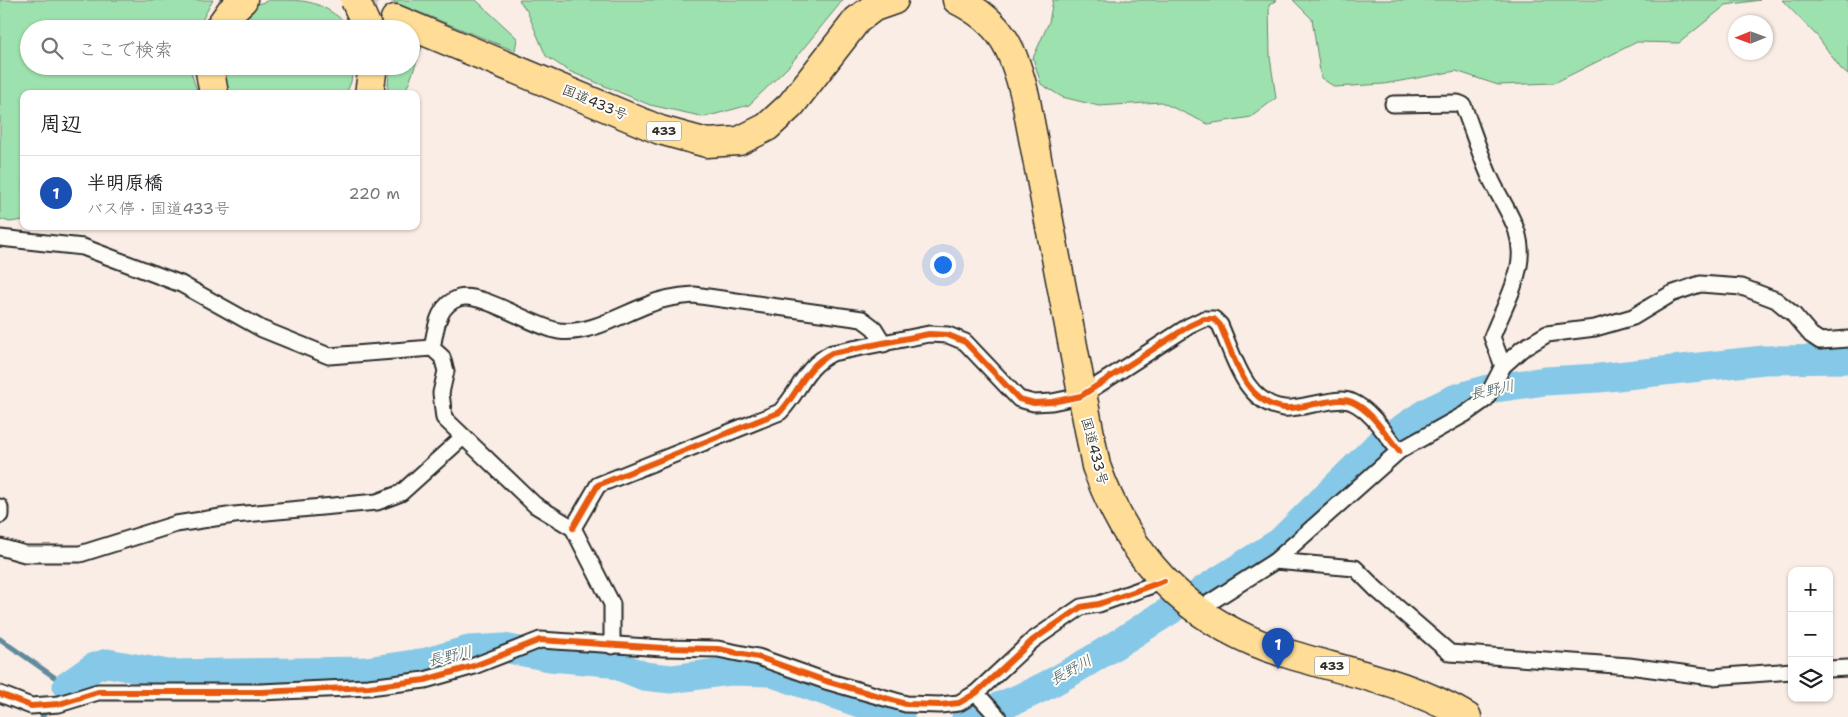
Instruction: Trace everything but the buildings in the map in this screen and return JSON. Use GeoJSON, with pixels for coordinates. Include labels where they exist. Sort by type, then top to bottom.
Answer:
{"type":"FeatureCollection","features":[{"type":"Feature","properties":{"kind":"highway"},"geometry":{"type":"LineString","coordinates":[[224,20],[243,0]]}},
{"type":"Feature","properties":{"kind":"highway"},"geometry":{"type":"LineString","coordinates":[[355,0],[364,20]]}},
{"type":"Feature","properties":{"kind":"highway","name":"国道433号"},"geometry":{"type":"LineString","coordinates":[[420,29],[660,130],[707,143],[739,141],[767,127],[791,105],[857,20],[874,7],[894,0]]}},
{"type":"Feature","properties":{"kind":"highway","name":"国道433号"},"geometry":{"type":"LineString","coordinates":[[957,0],[978,10],[1001,33],[1016,59],[1096,466],[1105,492],[1131,541],[1164,581],[1198,610],[1233,632],[1258,644],[1420,693],[1468,717]]}},
{"type":"Feature","properties":{"kind":"highway"},"geometry":{"type":"LineString","coordinates":[[211,75],[213,90]]}},
{"type":"Feature","properties":{"kind":"highway"},"geometry":{"type":"LineString","coordinates":[[369,90],[371,75]]}},
{"type":"Feature","properties":{"kind":"street"},"geometry":{"type":"LineString","coordinates":[[1393,104],[1458,103],[1463,105],[1491,179],[1511,213],[1520,235],[1520,264],[1511,296],[1492,337],[1501,370]]}},
{"type":"Feature","properties":{"kind":"street"},"geometry":{"type":"LineString","coordinates":[[0,238],[83,247],[181,284],[262,329],[329,356],[432,348],[442,357],[446,371],[441,393],[444,418],[535,505],[573,528],[612,604],[612,646]]}},
{"type":"Feature","properties":{"kind":"street"},"geometry":{"type":"LineString","coordinates":[[1198,610],[1275,561],[1399,451],[1465,414],[1486,399],[1501,370],[1522,348],[1547,334],[1595,328],[1633,316],[1671,294],[1700,284],[1742,287],[1776,300],[1793,314],[1811,335],[1820,340],[1848,339]]}},
{"type":"Feature","properties":{"kind":"street"},"geometry":{"type":"LineString","coordinates":[[432,348],[439,314],[447,305],[460,297],[475,297],[530,322],[559,331],[576,331],[597,326],[652,303],[677,296],[694,295],[862,319],[874,328],[884,344]]}},
{"type":"Feature","properties":{"kind":"street"},"geometry":{"type":"LineString","coordinates":[[573,528],[598,485],[780,412],[793,399],[805,374],[818,361],[832,354],[929,334],[948,335],[965,342],[1019,399],[1034,403],[1081,396],[1189,326],[1204,319],[1214,319],[1220,325],[1244,380],[1255,395],[1270,404],[1285,408],[1351,401],[1367,413],[1399,451]]}},
{"type":"Feature","properties":{"kind":"street"},"geometry":{"type":"LineString","coordinates":[[0,547],[25,554],[80,554],[176,524],[234,515],[377,502],[401,493],[463,437]]}},
{"type":"Feature","properties":{"kind":"street"},"geometry":{"type":"LineString","coordinates":[[0,507],[0,515]]}},
{"type":"Feature","properties":{"kind":"street"},"geometry":{"type":"LineString","coordinates":[[1275,561],[1355,568],[1376,589],[1450,653],[1629,666],[1712,677],[1788,671]]}},
{"type":"Feature","properties":{"kind":"street"},"geometry":{"type":"LineString","coordinates":[[0,694],[31,706],[59,704],[98,692],[261,692],[369,687],[424,680],[474,666],[540,640],[612,646],[726,650],[758,657],[826,681],[906,704],[959,703],[976,694],[1033,640],[1080,608],[1099,604],[1164,581]]}},
{"type":"Feature","properties":{"kind":"street"},"geometry":{"type":"LineString","coordinates":[[1833,669],[1848,668]]}},
{"type":"Feature","properties":{"kind":"street"},"geometry":{"type":"LineString","coordinates":[[976,694],[998,717]]}},
{"type":"Feature","properties":{"kind":"green space"},"geometry":{"type":"Polygon","coordinates":[[[0,0],[213,0],[202,20],[20,20],[20,75],[192,75],[197,90],[20,90],[20,221],[10,222],[0,219],[0,0]]]}},
{"type":"Feature","properties":{"kind":"green space"},"geometry":{"type":"Polygon","coordinates":[[[270,0],[304,1],[321,6],[342,20],[243,20],[255,5],[270,0]]]}},
{"type":"Feature","properties":{"kind":"green space"},"geometry":{"type":"Polygon","coordinates":[[[389,0],[476,0],[517,38],[515,51],[389,0]]]}},
{"type":"Feature","properties":{"kind":"green space"},"geometry":{"type":"Polygon","coordinates":[[[519,0],[843,0],[788,67],[749,105],[705,117],[650,105],[569,71],[546,56],[527,11],[519,0]]]}},
{"type":"Feature","properties":{"kind":"green space"},"geometry":{"type":"Polygon","coordinates":[[[1053,0],[1277,0],[1269,5],[1270,57],[1276,98],[1251,117],[1208,124],[1161,102],[1099,106],[1062,97],[1041,84],[1033,58],[1049,22],[1053,0]]]}},
{"type":"Feature","properties":{"kind":"green space"},"geometry":{"type":"Polygon","coordinates":[[[1293,0],[1760,0],[1726,5],[1679,43],[1637,42],[1554,83],[1498,85],[1456,71],[1384,84],[1335,87],[1321,78],[1312,19],[1293,0]]]}},
{"type":"Feature","properties":{"kind":"green space"},"geometry":{"type":"Polygon","coordinates":[[[1782,0],[1848,0],[1848,75],[1841,69],[1818,37],[1782,0]]]}},
{"type":"Feature","properties":{"kind":"green space"},"geometry":{"type":"Polygon","coordinates":[[[225,75],[352,75],[348,90],[229,90],[225,75]]]}},
{"type":"Feature","properties":{"kind":"green space"},"geometry":{"type":"Polygon","coordinates":[[[389,75],[412,75],[405,90],[387,90],[389,75]]]}},
{"type":"Feature","properties":{"kind":"waterway","name":"長野川"},"geometry":{"type":"LineString","coordinates":[[1202,591],[1280,542],[1379,444],[1427,412],[1454,399],[1488,389],[1545,381],[1599,378],[1764,360],[1848,359]]}},
{"type":"Feature","properties":{"kind":"waterway","name":"長野川"},"geometry":{"type":"LineString","coordinates":[[966,717],[993,709],[1046,685],[1171,610]]}},
{"type":"Feature","properties":{"kind":"waterway"},"geometry":{"type":"LineString","coordinates":[[0,639],[67,686],[54,701]]}},
{"type":"Feature","properties":{"kind":"waterway","name":"長野川"},"geometry":{"type":"LineString","coordinates":[[67,686],[94,667],[107,663],[168,674],[366,671],[427,662],[469,650],[504,648],[550,657],[609,662],[644,676],[671,679],[731,671],[770,672],[900,717]]}},
{"type":"Feature","properties":{"kind":"waterway","name":"長野川"},"geometry":{"type":"LineString","coordinates":[[42,717],[49,708]]}},
{"type":"Feature","properties":{"kind":"tunnel"},"geometry":{"type":"LineString","coordinates":[[349,0],[395,19]]}},
{"type":"Feature","properties":{"kind":"cycle path"},"geometry":{"type":"LineString","coordinates":[[573,528],[598,485],[780,412],[808,372],[822,359],[832,353],[929,334],[948,335],[965,342],[1019,399],[1034,403],[1052,402],[1081,396],[1189,326],[1204,319],[1214,319],[1220,325],[1242,376],[1259,397],[1270,404],[1284,408],[1338,400],[1352,402],[1372,417],[1399,451]]}},
{"type":"Feature","properties":{"kind":"cycle path"},"geometry":{"type":"LineString","coordinates":[[0,694],[31,706],[59,704],[98,692],[261,692],[369,687],[425,680],[474,666],[540,640],[663,648],[718,649],[758,657],[826,681],[906,704],[940,705],[959,703],[976,693],[1033,640],[1081,607],[1099,604],[1164,581]]}},
{"type":"Feature","properties":{"kind":"place","name":"半明原橋"},"geometry":{"type":"Point","coordinates":[1278,669]}}]}
